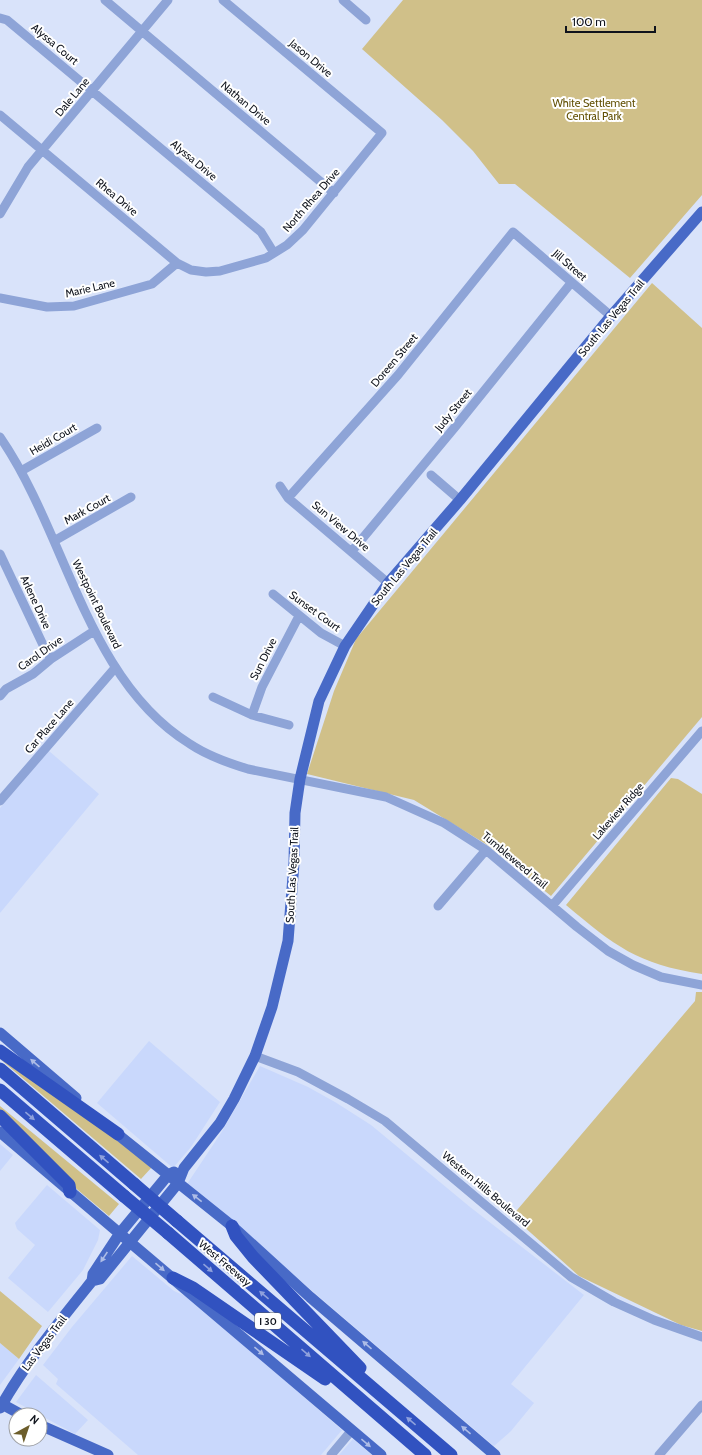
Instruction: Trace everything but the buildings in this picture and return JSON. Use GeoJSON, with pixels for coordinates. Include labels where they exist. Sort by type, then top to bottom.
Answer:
{"type":"FeatureCollection","features":[{"type":"Feature","properties":{"kind":"highway"},"geometry":{"type":"LineString","coordinates":[[0,1052],[118,1134]]}},
{"type":"Feature","properties":{"kind":"highway","name":"West Freeway"},"geometry":{"type":"LineString","coordinates":[[0,1069],[451,1455]]}},
{"type":"Feature","properties":{"kind":"highway","name":"West Freeway"},"geometry":{"type":"LineString","coordinates":[[0,1090],[168,1233],[424,1455]]}},
{"type":"Feature","properties":{"kind":"highway"},"geometry":{"type":"LineString","coordinates":[[0,1116],[69,1185],[70,1192]]}},
{"type":"Feature","properties":{"kind":"highway"},"geometry":{"type":"LineString","coordinates":[[232,1226],[236,1236],[253,1257],[362,1370],[379,1393]]}},
{"type":"Feature","properties":{"kind":"highway"},"geometry":{"type":"LineString","coordinates":[[173,1278],[193,1288],[348,1397],[369,1408]]}},
{"type":"Feature","properties":{"kind":"main road","name":"South Las Vegas Trail"},"geometry":{"type":"LineString","coordinates":[[178,1184],[184,1168],[220,1122],[255,1056],[272,1007],[288,941],[294,863],[295,813],[300,779],[319,701],[345,646],[388,583],[460,500],[611,316],[702,212]]}},
{"type":"Feature","properties":{"kind":"main road"},"geometry":{"type":"LineString","coordinates":[[0,1033],[178,1184],[232,1226],[310,1297],[495,1455]]}},
{"type":"Feature","properties":{"kind":"main road"},"geometry":{"type":"LineString","coordinates":[[0,1132],[381,1455]]}},
{"type":"Feature","properties":{"kind":"main road","name":"South Las Vegas Trail"},"geometry":{"type":"LineString","coordinates":[[168,1175],[184,1168]]}},
{"type":"Feature","properties":{"kind":"main road","name":"Las Vegas Trail"},"geometry":{"type":"LineString","coordinates":[[1,1405],[32,1359],[92,1281],[93,1274],[120,1233],[168,1175]]}},
{"type":"Feature","properties":{"kind":"main road","name":"Las Vegas Trail"},"geometry":{"type":"LineString","coordinates":[[92,1281],[100,1279],[178,1184]]}},
{"type":"Feature","properties":{"kind":"main road"},"geometry":{"type":"LineString","coordinates":[[48,1429],[108,1455]]}},
{"type":"Feature","properties":{"kind":"street","name":"Nathan Drive"},"geometry":{"type":"LineString","coordinates":[[105,0],[334,193]]}},
{"type":"Feature","properties":{"kind":"street","name":"Dale Lane"},"geometry":{"type":"LineString","coordinates":[[0,214],[28,167],[168,0]]}},
{"type":"Feature","properties":{"kind":"street","name":"Jason Drive"},"geometry":{"type":"LineString","coordinates":[[223,0],[382,133]]}},
{"type":"Feature","properties":{"kind":"street"},"geometry":{"type":"LineString","coordinates":[[342,0],[366,20]]}},
{"type":"Feature","properties":{"kind":"street","name":"Alyssa Court"},"geometry":{"type":"LineString","coordinates":[[0,18],[7,20],[92,91]]}},
{"type":"Feature","properties":{"kind":"street","name":"Alyssa Drive"},"geometry":{"type":"LineString","coordinates":[[92,91],[261,232],[274,253]]}},
{"type":"Feature","properties":{"kind":"street","name":"Rhea Drive"},"geometry":{"type":"LineString","coordinates":[[0,115],[177,263]]}},
{"type":"Feature","properties":{"kind":"street","name":"North Rhea Drive"},"geometry":{"type":"LineString","coordinates":[[177,263],[191,270],[206,272],[220,271],[266,258],[287,246],[304,230],[382,133]]}},
{"type":"Feature","properties":{"kind":"street","name":"Jill Street"},"geometry":{"type":"LineString","coordinates":[[513,232],[611,316]]}},
{"type":"Feature","properties":{"kind":"street","name":"Doreen Street"},"geometry":{"type":"LineString","coordinates":[[288,498],[398,375],[513,232]]}},
{"type":"Feature","properties":{"kind":"street","name":"Marie Lane"},"geometry":{"type":"LineString","coordinates":[[0,298],[47,307],[74,306],[152,284],[177,263]]}},
{"type":"Feature","properties":{"kind":"street","name":"Judy Street"},"geometry":{"type":"LineString","coordinates":[[352,551],[456,427],[572,283]]}},
{"type":"Feature","properties":{"kind":"street","name":"Heidi Court"},"geometry":{"type":"LineString","coordinates":[[21,471],[97,428]]}},
{"type":"Feature","properties":{"kind":"street","name":"Westpoint Boulevard"},"geometry":{"type":"LineString","coordinates":[[0,437],[21,471],[54,540],[94,630],[115,668],[133,694],[173,733],[190,744],[227,762],[248,769],[300,779]]}},
{"type":"Feature","properties":{"kind":"street"},"geometry":{"type":"LineString","coordinates":[[431,475],[460,500]]}},
{"type":"Feature","properties":{"kind":"street","name":"Sun View Drive"},"geometry":{"type":"LineString","coordinates":[[280,486],[288,498],[388,583]]}},
{"type":"Feature","properties":{"kind":"street","name":"Mark Court"},"geometry":{"type":"LineString","coordinates":[[54,540],[131,498]]}},
{"type":"Feature","properties":{"kind":"street","name":"Arlene Drive"},"geometry":{"type":"LineString","coordinates":[[0,554],[51,659]]}},
{"type":"Feature","properties":{"kind":"street","name":"Sunset Court"},"geometry":{"type":"LineString","coordinates":[[273,594],[321,633],[345,646]]}},
{"type":"Feature","properties":{"kind":"street","name":"Sun Drive"},"geometry":{"type":"LineString","coordinates":[[252,715],[262,687],[299,616]]}},
{"type":"Feature","properties":{"kind":"street","name":"Carol Drive"},"geometry":{"type":"LineString","coordinates":[[0,696],[6,689],[34,674],[51,659],[94,630]]}},
{"type":"Feature","properties":{"kind":"street","name":"Car Place Lane"},"geometry":{"type":"LineString","coordinates":[[0,800],[115,668]]}},
{"type":"Feature","properties":{"kind":"street"},"geometry":{"type":"LineString","coordinates":[[213,697],[252,715],[289,725]]}},
{"type":"Feature","properties":{"kind":"street","name":"Lakeview Ridge"},"geometry":{"type":"LineString","coordinates":[[552,906],[702,731]]}},
{"type":"Feature","properties":{"kind":"street","name":"Tumbleweed Trail"},"geometry":{"type":"LineString","coordinates":[[300,779],[386,797],[444,823],[486,850],[577,927],[608,951],[632,965],[661,977],[702,985]]}},
{"type":"Feature","properties":{"kind":"street"},"geometry":{"type":"LineString","coordinates":[[438,906],[486,850]]}},
{"type":"Feature","properties":{"kind":"street","name":"Western Hills Boulevard"},"geometry":{"type":"LineString","coordinates":[[255,1056],[298,1072],[348,1098],[384,1121],[571,1277],[596,1292],[647,1317],[702,1337]]}},
{"type":"Feature","properties":{"kind":"street"},"geometry":{"type":"LineString","coordinates":[[660,1455],[702,1406]]}},
{"type":"Feature","properties":{"kind":"street"},"geometry":{"type":"LineString","coordinates":[[331,1455],[352,1430]]}},
{"type":"Feature","properties":{"kind":"shaded area"},"geometry":{"type":"Polygon","coordinates":[[[49,751],[99,794],[0,913],[0,808],[49,751]]]}},
{"type":"Feature","properties":{"kind":"shaded area"},"geometry":{"type":"Polygon","coordinates":[[[149,1041],[220,1102],[191,1147],[173,1168],[97,1103],[149,1041]]]}},
{"type":"Feature","properties":{"kind":"shaded area"},"geometry":{"type":"Polygon","coordinates":[[[260,1066],[308,1087],[371,1125],[470,1207],[584,1295],[511,1384],[534,1403],[511,1431],[494,1446],[187,1184],[221,1133],[260,1066]]]}},
{"type":"Feature","properties":{"kind":"shaded area"},"geometry":{"type":"Polygon","coordinates":[[[0,1144],[13,1155],[0,1171],[0,1144]]]}},
{"type":"Feature","properties":{"kind":"shaded area"},"geometry":{"type":"Polygon","coordinates":[[[47,1185],[100,1230],[98,1240],[83,1270],[48,1312],[8,1278],[35,1245],[17,1229],[15,1223],[47,1185]]]}},
{"type":"Feature","properties":{"kind":"shaded area"},"geometry":{"type":"Polygon","coordinates":[[[132,1256],[174,1291],[188,1297],[342,1430],[321,1455],[138,1455],[56,1384],[58,1379],[43,1365],[72,1327],[132,1256]]]}},
{"type":"Feature","properties":{"kind":"shaded area"},"geometry":{"type":"Polygon","coordinates":[[[0,1343],[19,1359],[0,1385],[0,1343]]]}},
{"type":"Feature","properties":{"kind":"shaded area"},"geometry":{"type":"Polygon","coordinates":[[[36,1375],[88,1420],[75,1434],[48,1419],[48,1407],[25,1407],[16,1402],[36,1375]]]}},
{"type":"Feature","properties":{"kind":"shaded area"},"geometry":{"type":"Polygon","coordinates":[[[353,1439],[372,1455],[339,1455],[353,1439]]]}},
{"type":"Feature","properties":{"kind":"green space","name":"White Settlement Central Park"},"geometry":{"type":"Polygon","coordinates":[[[403,0],[702,0],[702,195],[630,278],[515,184],[499,184],[473,151],[442,120],[362,49],[403,0]]]}},
{"type":"Feature","properties":{"kind":"green space"},"geometry":{"type":"Polygon","coordinates":[[[652,283],[702,328],[702,717],[551,896],[489,846],[414,800],[307,774],[334,691],[356,639],[652,283]]]}},
{"type":"Feature","properties":{"kind":"green space"},"geometry":{"type":"Polygon","coordinates":[[[671,778],[678,779],[702,794],[702,974],[660,965],[643,959],[613,942],[566,905],[671,778]]]}},
{"type":"Feature","properties":{"kind":"green space"},"geometry":{"type":"Polygon","coordinates":[[[696,992],[702,992],[702,1331],[681,1325],[579,1276],[512,1216],[695,1001],[696,992]]]}},
{"type":"Feature","properties":{"kind":"green space"},"geometry":{"type":"Polygon","coordinates":[[[0,1059],[81,1113],[152,1167],[141,1179],[0,1059]]]}},
{"type":"Feature","properties":{"kind":"green space"},"geometry":{"type":"Polygon","coordinates":[[[0,1106],[119,1204],[109,1216],[66,1180],[0,1111],[0,1106]]]}},
{"type":"Feature","properties":{"kind":"green space"},"geometry":{"type":"Polygon","coordinates":[[[0,1291],[42,1326],[19,1359],[0,1343],[0,1291]]]}}]}
